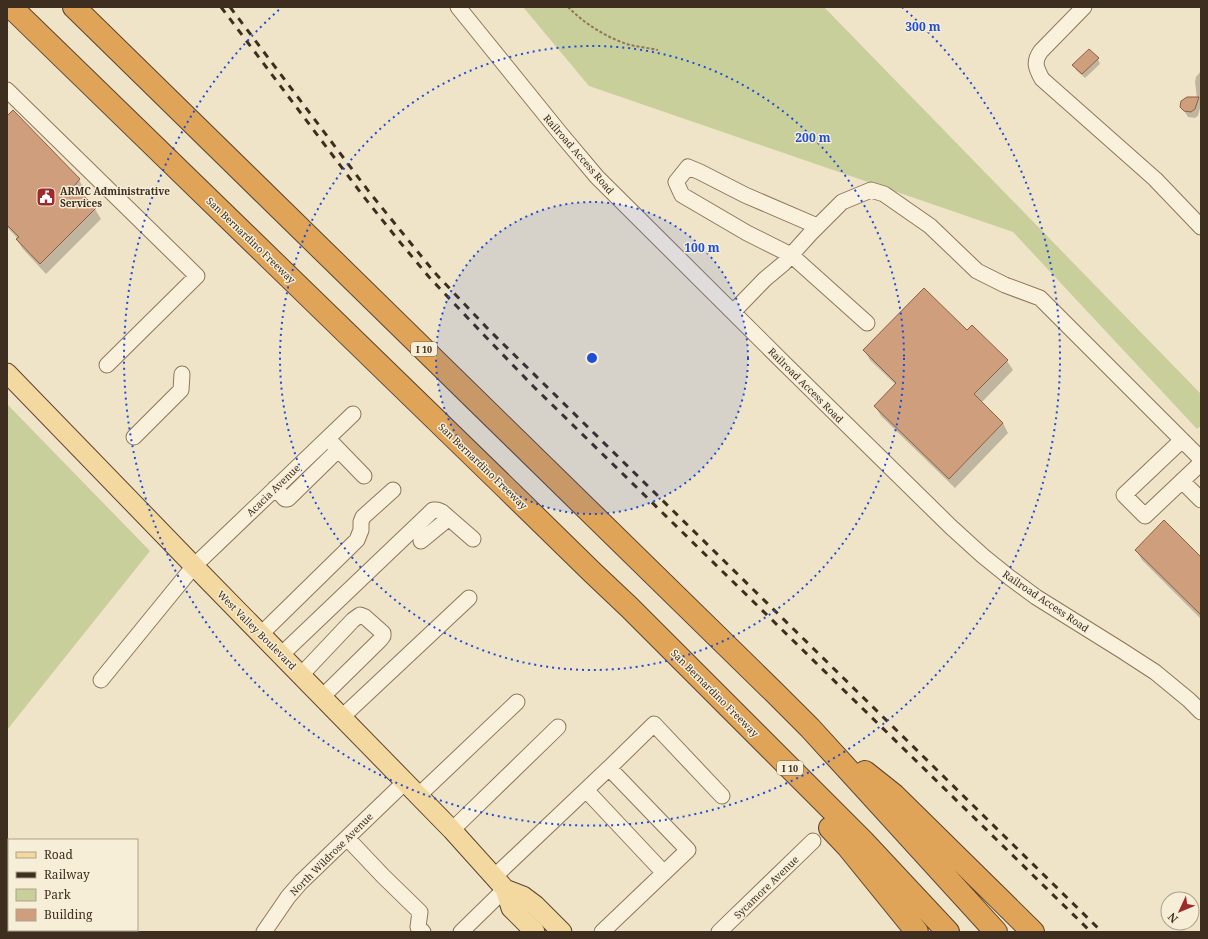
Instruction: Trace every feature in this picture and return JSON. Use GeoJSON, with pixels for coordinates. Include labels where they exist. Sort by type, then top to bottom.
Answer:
{"type":"FeatureCollection","features":[{"type":"Feature","properties":{"kind":"highway","name":"San Bernardino Freeway"},"geometry":{"type":"LineString","coordinates":[[11,7],[629,607],[847,825],[948,932]]}},
{"type":"Feature","properties":{"kind":"highway","name":"I 10"},"geometry":{"type":"LineString","coordinates":[[74,7],[776,693],[810,728],[996,932]]}},
{"type":"Feature","properties":{"kind":"highway"},"geometry":{"type":"LineString","coordinates":[[629,607],[682,676],[719,718],[768,765],[848,847],[917,932]]}},
{"type":"Feature","properties":{"kind":"highway"},"geometry":{"type":"LineString","coordinates":[[810,728],[894,795],[1033,932]]}},
{"type":"Feature","properties":{"kind":"main road","name":"West Valley Boulevard"},"geometry":{"type":"LineString","coordinates":[[7,373],[322,697],[406,781],[499,883],[511,908],[535,932]]}},
{"type":"Feature","properties":{"kind":"main road","name":"West Valley Boulevard"},"geometry":{"type":"LineString","coordinates":[[499,883],[523,896],[535,905],[562,932]]}},
{"type":"Feature","properties":{"kind":"street","name":"Railroad Access Road"},"geometry":{"type":"LineString","coordinates":[[458,7],[597,177],[879,456],[983,556],[1036,597],[1155,672],[1201,712]]}},
{"type":"Feature","properties":{"kind":"street"},"geometry":{"type":"LineString","coordinates":[[1084,7],[1037,56],[1035,62],[1037,70],[1042,79],[1155,179],[1201,227]]}},
{"type":"Feature","properties":{"kind":"street"},"geometry":{"type":"LineString","coordinates":[[7,90],[197,276],[107,365]]}},
{"type":"Feature","properties":{"kind":"street"},"geometry":{"type":"LineString","coordinates":[[818,226],[745,195],[688,167],[676,182],[682,195],[747,233],[791,255],[867,323]]}},
{"type":"Feature","properties":{"kind":"street"},"geometry":{"type":"LineString","coordinates":[[733,312],[760,284],[783,264],[842,202],[871,190],[884,194],[930,226],[977,271],[1005,285],[1040,298],[1201,459]]}},
{"type":"Feature","properties":{"kind":"street"},"geometry":{"type":"LineString","coordinates":[[134,437],[182,390],[182,374]]}},
{"type":"Feature","properties":{"kind":"street","name":"Acacia Avenue"},"geometry":{"type":"LineString","coordinates":[[101,680],[194,566],[353,414]]}},
{"type":"Feature","properties":{"kind":"street"},"geometry":{"type":"LineString","coordinates":[[327,438],[364,476]]}},
{"type":"Feature","properties":{"kind":"street"},"geometry":{"type":"LineString","coordinates":[[1182,440],[1124,495],[1145,516],[1201,463]]}},
{"type":"Feature","properties":{"kind":"street"},"geometry":{"type":"LineString","coordinates":[[275,488],[285,499],[288,498],[338,450]]}},
{"type":"Feature","properties":{"kind":"street"},"geometry":{"type":"LineString","coordinates":[[1182,480],[1201,500]]}},
{"type":"Feature","properties":{"kind":"street"},"geometry":{"type":"LineString","coordinates":[[261,634],[357,540],[361,530],[361,522],[363,517],[393,490]]}},
{"type":"Feature","properties":{"kind":"street"},"geometry":{"type":"LineString","coordinates":[[281,655],[429,512],[437,510],[442,512],[473,539]]}},
{"type":"Feature","properties":{"kind":"street"},"geometry":{"type":"LineString","coordinates":[[421,541],[449,518]]}},
{"type":"Feature","properties":{"kind":"street"},"geometry":{"type":"LineString","coordinates":[[342,717],[469,598]]}},
{"type":"Feature","properties":{"kind":"street"},"geometry":{"type":"LineString","coordinates":[[301,675],[353,620],[360,615],[365,617],[383,633],[380,640],[322,697]]}},
{"type":"Feature","properties":{"kind":"street"},"geometry":{"type":"LineString","coordinates":[[419,795],[517,702]]}},
{"type":"Feature","properties":{"kind":"street"},"geometry":{"type":"LineString","coordinates":[[461,932],[499,883],[586,790],[654,724],[722,796]]}},
{"type":"Feature","properties":{"kind":"street"},"geometry":{"type":"LineString","coordinates":[[452,830],[558,727]]}},
{"type":"Feature","properties":{"kind":"street"},"geometry":{"type":"LineString","coordinates":[[602,932],[688,850],[609,768]]}},
{"type":"Feature","properties":{"kind":"street","name":"North Wildrose Avenue"},"geometry":{"type":"LineString","coordinates":[[266,931],[288,896],[406,781]]}},
{"type":"Feature","properties":{"kind":"street"},"geometry":{"type":"LineString","coordinates":[[586,790],[664,873]]}},
{"type":"Feature","properties":{"kind":"street"},"geometry":{"type":"LineString","coordinates":[[347,838],[420,912],[418,927],[423,932]]}},
{"type":"Feature","properties":{"kind":"street","name":"Sycamore Avenue"},"geometry":{"type":"LineString","coordinates":[[719,932],[813,841]]}},
{"type":"Feature","properties":{"kind":"path"},"geometry":{"type":"LineString","coordinates":[[568,7],[581,19],[611,38],[630,45],[658,50]]}},
{"type":"Feature","properties":{"kind":"green space"},"geometry":{"type":"Polygon","coordinates":[[[523,7],[824,7],[1201,394],[1201,426],[1197,429],[1013,232],[589,86],[523,7]]]}},
{"type":"Feature","properties":{"kind":"green space"},"geometry":{"type":"Polygon","coordinates":[[[7,404],[150,551],[7,730],[7,404]]]}},
{"type":"Feature","properties":{"kind":"building"},"geometry":{"type":"Polygon","coordinates":[[[1089,49],[1099,58],[1082,74],[1072,65],[1089,49]]]}},
{"type":"Feature","properties":{"kind":"building"},"geometry":{"type":"Polygon","coordinates":[[[1187,97],[1199,97],[1195,109],[1191,112],[1184,111],[1180,107],[1181,101],[1187,97]]]}},
{"type":"Feature","properties":{"kind":"building","name":"ARMC Administrative Services"},"geometry":{"type":"Polygon","coordinates":[[[13,110],[80,179],[74,186],[96,208],[40,264],[16,239],[19,237],[7,225],[7,116],[13,110]]]}},
{"type":"Feature","properties":{"kind":"building"},"geometry":{"type":"Polygon","coordinates":[[[924,288],[967,330],[972,325],[1008,360],[974,394],[1003,423],[949,479],[874,406],[896,383],[863,350],[924,288]]]}},
{"type":"Feature","properties":{"kind":"building"},"geometry":{"type":"Polygon","coordinates":[[[1164,520],[1201,557],[1201,615],[1135,550],[1164,520]]]}},
{"type":"Feature","properties":{"kind":"railway"},"geometry":{"type":"LineString","coordinates":[[221,7],[364,197],[429,277],[533,386],[1091,932]]}},
{"type":"Feature","properties":{"kind":"railway"},"geometry":{"type":"LineString","coordinates":[[230,7],[370,193],[435,273],[489,330],[1102,932]]}},
{"type":"Feature","properties":{"kind":"place","name":"ARMC Administrative Services"},"geometry":{"type":"Point","coordinates":[46,197]}}]}
